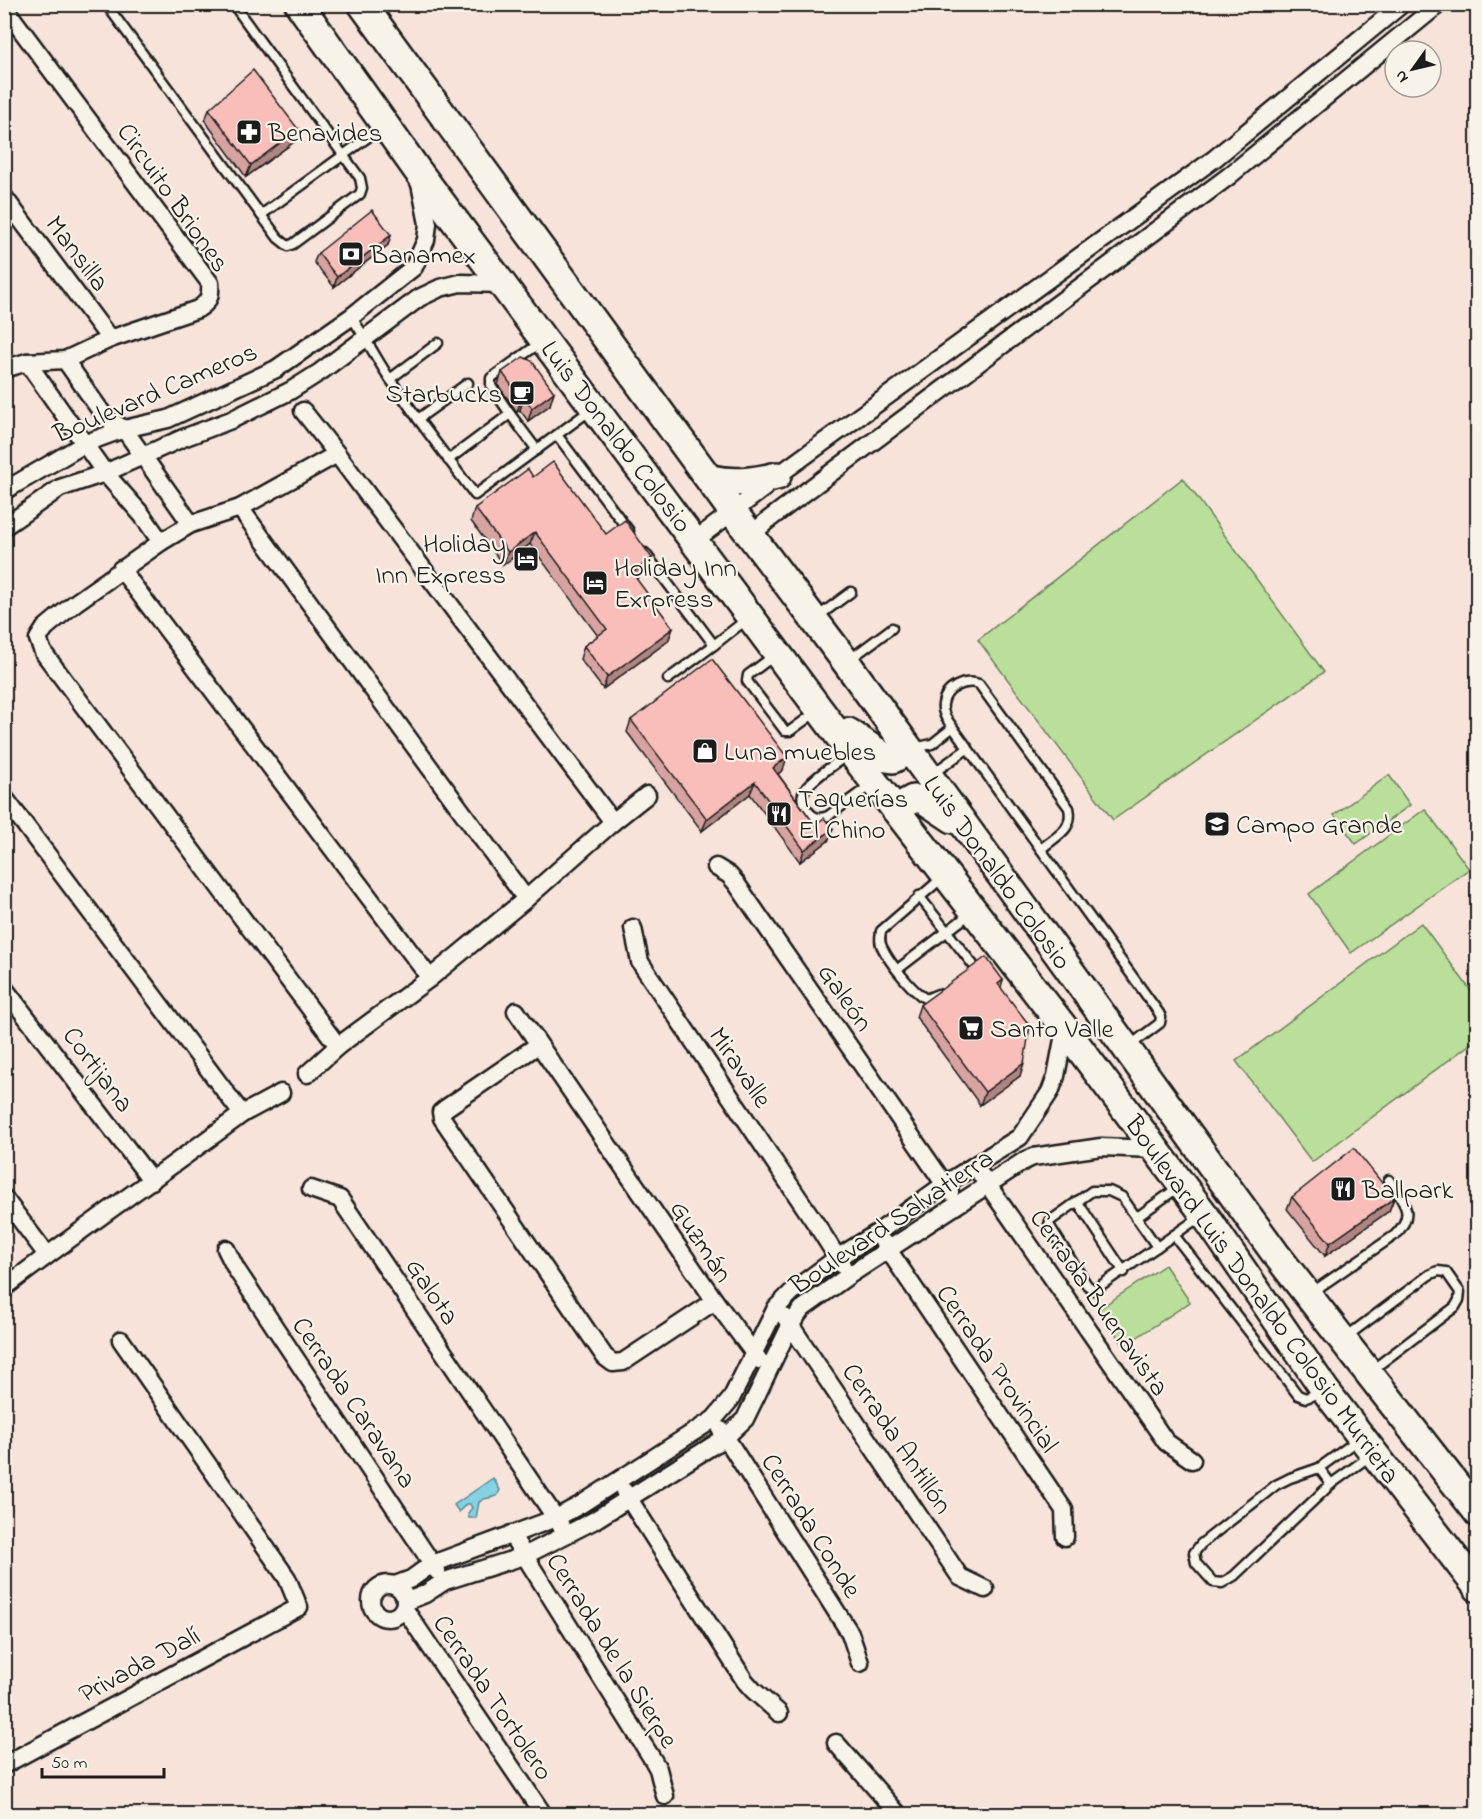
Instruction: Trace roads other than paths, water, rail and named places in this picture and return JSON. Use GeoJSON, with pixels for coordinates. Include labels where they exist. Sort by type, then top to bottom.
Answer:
{"type":"FeatureCollection","features":[{"type":"Feature","properties":{"kind":"main road","name":"Luis Donaldo Colosio"},"geometry":{"type":"LineString","coordinates":[[299,4],[417,170],[851,752],[973,911],[992,953],[1049,1008]]}},
{"type":"Feature","properties":{"kind":"main road","name":"Luis Donaldo Colosio"},"geometry":{"type":"LineString","coordinates":[[362,4],[1081,986]]}},
{"type":"Feature","properties":{"kind":"main road"},"geometry":{"type":"LineString","coordinates":[[710,479],[727,483],[746,483],[777,476]]}},
{"type":"Feature","properties":{"kind":"main road"},"geometry":{"type":"LineString","coordinates":[[827,718],[886,758],[893,759],[909,750]]}},
{"type":"Feature","properties":{"kind":"main road"},"geometry":{"type":"LineString","coordinates":[[896,809],[913,799],[923,799],[966,828]]}},
{"type":"Feature","properties":{"kind":"main road","name":"Boulevard Luis Donaldo Colosio Murrieta"},"geometry":{"type":"LineString","coordinates":[[1081,986],[1275,1252],[1478,1513]]}},
{"type":"Feature","properties":{"kind":"main road","name":"Boulevard Luis Donaldo Colosio Murrieta"},"geometry":{"type":"LineString","coordinates":[[1049,1008],[1204,1214],[1325,1390],[1478,1588]]}},
{"type":"Feature","properties":{"kind":"main road"},"geometry":{"type":"LineString","coordinates":[[1225,1245],[1249,1238],[1275,1252]]}},
{"type":"Feature","properties":{"kind":"main road"},"geometry":{"type":"LineString","coordinates":[[1450,1552],[1478,1572]]}},
{"type":"Feature","properties":{"kind":"street"},"geometry":{"type":"LineString","coordinates":[[694,541],[777,476],[1214,159],[1402,4]]}},
{"type":"Feature","properties":{"kind":"street"},"geometry":{"type":"LineString","coordinates":[[750,536],[768,520],[1229,176],[1440,4]]}},
{"type":"Feature","properties":{"kind":"street","name":"Circuito Briones"},"geometry":{"type":"LineString","coordinates":[[4,7],[210,283],[211,293],[207,303],[198,309],[110,339],[65,360],[27,362],[4,369]]}},
{"type":"Feature","properties":{"kind":"street"},"geometry":{"type":"LineString","coordinates":[[1214,159],[1229,176]]}},
{"type":"Feature","properties":{"kind":"street","name":"Boulevard Cameros"},"geometry":{"type":"LineString","coordinates":[[4,491],[86,443],[124,429],[168,419],[276,369],[405,275],[417,261],[426,240],[428,224],[417,170]]}},
{"type":"Feature","properties":{"kind":"street","name":"Mansilla"},"geometry":{"type":"LineString","coordinates":[[4,197],[110,339]]}},
{"type":"Feature","properties":{"kind":"street","name":"Boulevard Cameros"},"geometry":{"type":"LineString","coordinates":[[4,527],[60,488],[105,473],[183,438],[231,420],[290,391],[320,372],[419,298],[440,288],[460,283],[504,284]]}},
{"type":"Feature","properties":{"kind":"street"},"geometry":{"type":"LineString","coordinates":[[978,330],[995,352]]}},
{"type":"Feature","properties":{"kind":"street"},"geometry":{"type":"LineString","coordinates":[[65,360],[105,417],[124,429],[191,524]]}},
{"type":"Feature","properties":{"kind":"street"},"geometry":{"type":"LineString","coordinates":[[27,362],[105,473],[142,515],[161,542]]}},
{"type":"Feature","properties":{"kind":"street"},"geometry":{"type":"LineString","coordinates":[[276,369],[290,391]]}},
{"type":"Feature","properties":{"kind":"street"},"geometry":{"type":"LineString","coordinates":[[303,411],[613,822]]}},
{"type":"Feature","properties":{"kind":"street"},"geometry":{"type":"LineString","coordinates":[[337,454],[240,508],[191,524],[161,542],[121,569],[45,628],[38,639],[43,652],[338,1046]]}},
{"type":"Feature","properties":{"kind":"street"},"geometry":{"type":"LineString","coordinates":[[240,508],[526,899]]}},
{"type":"Feature","properties":{"kind":"street"},"geometry":{"type":"LineString","coordinates":[[121,569],[430,978]]}},
{"type":"Feature","properties":{"kind":"street"},"geometry":{"type":"LineString","coordinates":[[307,1074],[338,1046],[430,978],[647,795]]}},
{"type":"Feature","properties":{"kind":"street"},"geometry":{"type":"LineString","coordinates":[[4,797],[242,1114]]}},
{"type":"Feature","properties":{"kind":"street","name":"Galeón"},"geometry":{"type":"LineString","coordinates":[[716,867],[729,875],[736,883],[958,1203]]}},
{"type":"Feature","properties":{"kind":"street","name":"Miravalle"},"geometry":{"type":"LineString","coordinates":[[633,928],[640,962],[849,1276]]}},
{"type":"Feature","properties":{"kind":"street","name":"Cortijana"},"geometry":{"type":"LineString","coordinates":[[4,988],[152,1181]]}},
{"type":"Feature","properties":{"kind":"street"},"geometry":{"type":"LineString","coordinates":[[516,1011],[538,1045]]}},
{"type":"Feature","properties":{"kind":"street","name":"Boulevard Salvatierra"},"geometry":{"type":"LineString","coordinates":[[395,1585],[411,1579],[432,1564],[556,1518],[714,1419],[731,1399],[776,1308],[795,1289],[945,1184],[1020,1137],[1050,1092],[1056,1076],[1065,1029]]}},
{"type":"Feature","properties":{"kind":"street","name":"Guzmán"},"geometry":{"type":"LineString","coordinates":[[538,1045],[715,1301],[623,1362],[613,1363],[605,1357],[442,1118],[441,1112],[446,1108],[538,1045]]}},
{"type":"Feature","properties":{"kind":"street"},"geometry":{"type":"LineString","coordinates":[[4,1288],[242,1114],[281,1093]]}},
{"type":"Feature","properties":{"kind":"street"},"geometry":{"type":"LineString","coordinates":[[1020,1137],[1033,1156]]}},
{"type":"Feature","properties":{"kind":"street","name":"Boulevard Salvatierra"},"geometry":{"type":"LineString","coordinates":[[404,1605],[445,1581],[524,1556],[567,1534],[629,1499],[726,1437],[745,1419],[791,1324],[802,1309],[958,1203],[1033,1156],[1101,1148],[1155,1149]]}},
{"type":"Feature","properties":{"kind":"street","name":"Cerrada Buenavista"},"geometry":{"type":"LineString","coordinates":[[975,1166],[1166,1442],[1192,1460]]}},
{"type":"Feature","properties":{"kind":"street","name":"Galota"},"geometry":{"type":"LineString","coordinates":[[311,1189],[340,1199],[567,1534]]}},
{"type":"Feature","properties":{"kind":"street"},"geometry":{"type":"LineString","coordinates":[[4,1198],[47,1255]]}},
{"type":"Feature","properties":{"kind":"street","name":"Cerrada Provincial"},"geometry":{"type":"LineString","coordinates":[[877,1233],[1064,1510],[1065,1537]]}},
{"type":"Feature","properties":{"kind":"street","name":"Cerrada Caravana"},"geometry":{"type":"LineString","coordinates":[[226,1249],[236,1269],[445,1581]]}},
{"type":"Feature","properties":{"kind":"street"},"geometry":{"type":"LineString","coordinates":[[715,1301],[753,1355],[770,1371]]}},
{"type":"Feature","properties":{"kind":"street","name":"Cerrada Antillón"},"geometry":{"type":"LineString","coordinates":[[776,1308],[791,1324],[960,1577],[985,1589]]}},
{"type":"Feature","properties":{"kind":"street","name":"Privada Dalí"},"geometry":{"type":"LineString","coordinates":[[4,1765],[299,1607],[287,1578],[121,1340]]}},
{"type":"Feature","properties":{"kind":"street","name":"Cerrada Conde"},"geometry":{"type":"LineString","coordinates":[[714,1419],[850,1632],[860,1663]]}},
{"type":"Feature","properties":{"kind":"street"},"geometry":{"type":"LineString","coordinates":[[618,1480],[745,1681],[779,1713]]}},
{"type":"Feature","properties":{"kind":"street","name":"Cerrada de la Sierpe"},"geometry":{"type":"LineString","coordinates":[[511,1534],[653,1760],[658,1769],[665,1796]]}},
{"type":"Feature","properties":{"kind":"street"},"geometry":{"type":"LineString","coordinates":[[382,1585],[395,1585],[404,1595],[404,1605],[400,1614],[387,1618],[375,1613],[370,1600],[376,1588],[382,1585]]}},
{"type":"Feature","properties":{"kind":"street","name":"Cerrada Tortolero"},"geometry":{"type":"LineString","coordinates":[[404,1605],[543,1815]]}},
{"type":"Feature","properties":{"kind":"street"},"geometry":{"type":"LineString","coordinates":[[836,1743],[898,1815]]}},
{"type":"Feature","properties":{"kind":"lane"},"geometry":{"type":"LineString","coordinates":[[106,4],[282,243],[288,246],[360,194],[362,188],[360,178],[233,4]]}},
{"type":"Feature","properties":{"kind":"lane"},"geometry":{"type":"LineString","coordinates":[[261,215],[385,125]]}},
{"type":"Feature","properties":{"kind":"lane"},"geometry":{"type":"LineString","coordinates":[[351,316],[367,337],[376,359],[473,494],[477,495],[594,407]]}},
{"type":"Feature","properties":{"kind":"lane"},"geometry":{"type":"LineString","coordinates":[[537,450],[491,386],[491,378],[544,339]]}},
{"type":"Feature","properties":{"kind":"lane"},"geometry":{"type":"LineString","coordinates":[[390,379],[438,343]]}},
{"type":"Feature","properties":{"kind":"lane"},"geometry":{"type":"LineString","coordinates":[[418,418],[468,382]]}},
{"type":"Feature","properties":{"kind":"lane"},"geometry":{"type":"LineString","coordinates":[[448,460],[510,414]]}},
{"type":"Feature","properties":{"kind":"lane"},"geometry":{"type":"LineString","coordinates":[[557,435],[636,540]]}},
{"type":"Feature","properties":{"kind":"lane"},"geometry":{"type":"LineString","coordinates":[[643,549],[714,645]]}},
{"type":"Feature","properties":{"kind":"lane"},"geometry":{"type":"LineString","coordinates":[[814,620],[851,592]]}},
{"type":"Feature","properties":{"kind":"lane"},"geometry":{"type":"LineString","coordinates":[[668,680],[751,616]]}},
{"type":"Feature","properties":{"kind":"lane"},"geometry":{"type":"LineString","coordinates":[[846,662],[892,628]]}},
{"type":"Feature","properties":{"kind":"lane"},"geometry":{"type":"LineString","coordinates":[[778,653],[748,675],[747,681],[784,731],[827,718]]}},
{"type":"Feature","properties":{"kind":"lane"},"geometry":{"type":"LineString","coordinates":[[1041,849],[1068,828],[1071,819],[1069,808],[979,684],[962,683],[953,688],[944,700],[946,718],[1159,1012],[1160,1023],[1126,1048]]}},
{"type":"Feature","properties":{"kind":"lane"},"geometry":{"type":"LineString","coordinates":[[909,750],[932,744],[952,728]]}},
{"type":"Feature","properties":{"kind":"lane"},"geometry":{"type":"LineString","coordinates":[[929,776],[967,749]]}},
{"type":"Feature","properties":{"kind":"lane"},"geometry":{"type":"LineString","coordinates":[[851,752],[808,786],[802,794],[802,801],[808,811],[820,819],[828,816],[875,782]]}},
{"type":"Feature","properties":{"kind":"lane"},"geometry":{"type":"LineString","coordinates":[[943,990],[935,997],[926,999],[917,994],[882,949],[879,939],[881,930],[945,875]]}},
{"type":"Feature","properties":{"kind":"lane"},"geometry":{"type":"LineString","coordinates":[[919,896],[974,966]]}},
{"type":"Feature","properties":{"kind":"lane"},"geometry":{"type":"LineString","coordinates":[[898,969],[973,911]]}},
{"type":"Feature","properties":{"kind":"lane"},"geometry":{"type":"LineString","coordinates":[[966,972],[992,953]]}},
{"type":"Feature","properties":{"kind":"lane"},"geometry":{"type":"LineString","coordinates":[[1308,1295],[1395,1235],[1404,1226],[1408,1216],[1406,1207],[1389,1180]]}},
{"type":"Feature","properties":{"kind":"lane"},"geometry":{"type":"LineString","coordinates":[[1136,1218],[1182,1185]]}},
{"type":"Feature","properties":{"kind":"lane"},"geometry":{"type":"LineString","coordinates":[[1157,1247],[1122,1197],[1109,1191],[1092,1191],[1050,1221],[1051,1232],[1090,1288],[1094,1290],[1124,1272],[1204,1214]]}},
{"type":"Feature","properties":{"kind":"lane"},"geometry":{"type":"LineString","coordinates":[[1077,1201],[1124,1272]]}},
{"type":"Feature","properties":{"kind":"lane"},"geometry":{"type":"LineString","coordinates":[[1174,1235],[1298,1395],[1306,1398],[1325,1390]]}},
{"type":"Feature","properties":{"kind":"lane"},"geometry":{"type":"LineString","coordinates":[[1344,1339],[1429,1275],[1438,1271],[1446,1272],[1460,1292],[1455,1307],[1369,1372]]}},
{"type":"Feature","properties":{"kind":"lane"},"geometry":{"type":"LineString","coordinates":[[1368,1446],[1234,1576],[1222,1584],[1213,1582],[1196,1563],[1194,1552],[1201,1544],[1276,1485],[1368,1446]]}},
{"type":"Feature","properties":{"kind":"lane"},"geometry":{"type":"LineString","coordinates":[[1319,1468],[1331,1484]]}},
{"type":"Feature","properties":{"kind":"water"},"geometry":{"type":"Polygon","coordinates":[[[493,1478],[500,1490],[497,1496],[479,1502],[476,1518],[469,1518],[468,1513],[472,1508],[470,1504],[466,1504],[459,1512],[454,1505],[493,1478]]]}},
{"type":"Feature","properties":{"kind":"place","name":"Benavides"},"geometry":{"type":"Point","coordinates":[249,132]}},
{"type":"Feature","properties":{"kind":"place","name":"Banamex"},"geometry":{"type":"Point","coordinates":[351,254]}},
{"type":"Feature","properties":{"kind":"place","name":"Starbucks"},"geometry":{"type":"Point","coordinates":[522,393]}},
{"type":"Feature","properties":{"kind":"place","name":"Holiday Inn Express"},"geometry":{"type":"Point","coordinates":[526,559]}},
{"type":"Feature","properties":{"kind":"place","name":"Holiday Inn Exrpress"},"geometry":{"type":"Point","coordinates":[595,583]}},
{"type":"Feature","properties":{"kind":"place","name":"Luna muebles"},"geometry":{"type":"Point","coordinates":[705,751]}},
{"type":"Feature","properties":{"kind":"place","name":"Taquerías El Chino"},"geometry":{"type":"Point","coordinates":[779,814]}},
{"type":"Feature","properties":{"kind":"place","name":"Campo Grande"},"geometry":{"type":"Point","coordinates":[1217,824]}},
{"type":"Feature","properties":{"kind":"place","name":"Santo Valle"},"geometry":{"type":"Point","coordinates":[971,1028]}},
{"type":"Feature","properties":{"kind":"place","name":"Ballpark"},"geometry":{"type":"Point","coordinates":[1343,1189]}}]}
